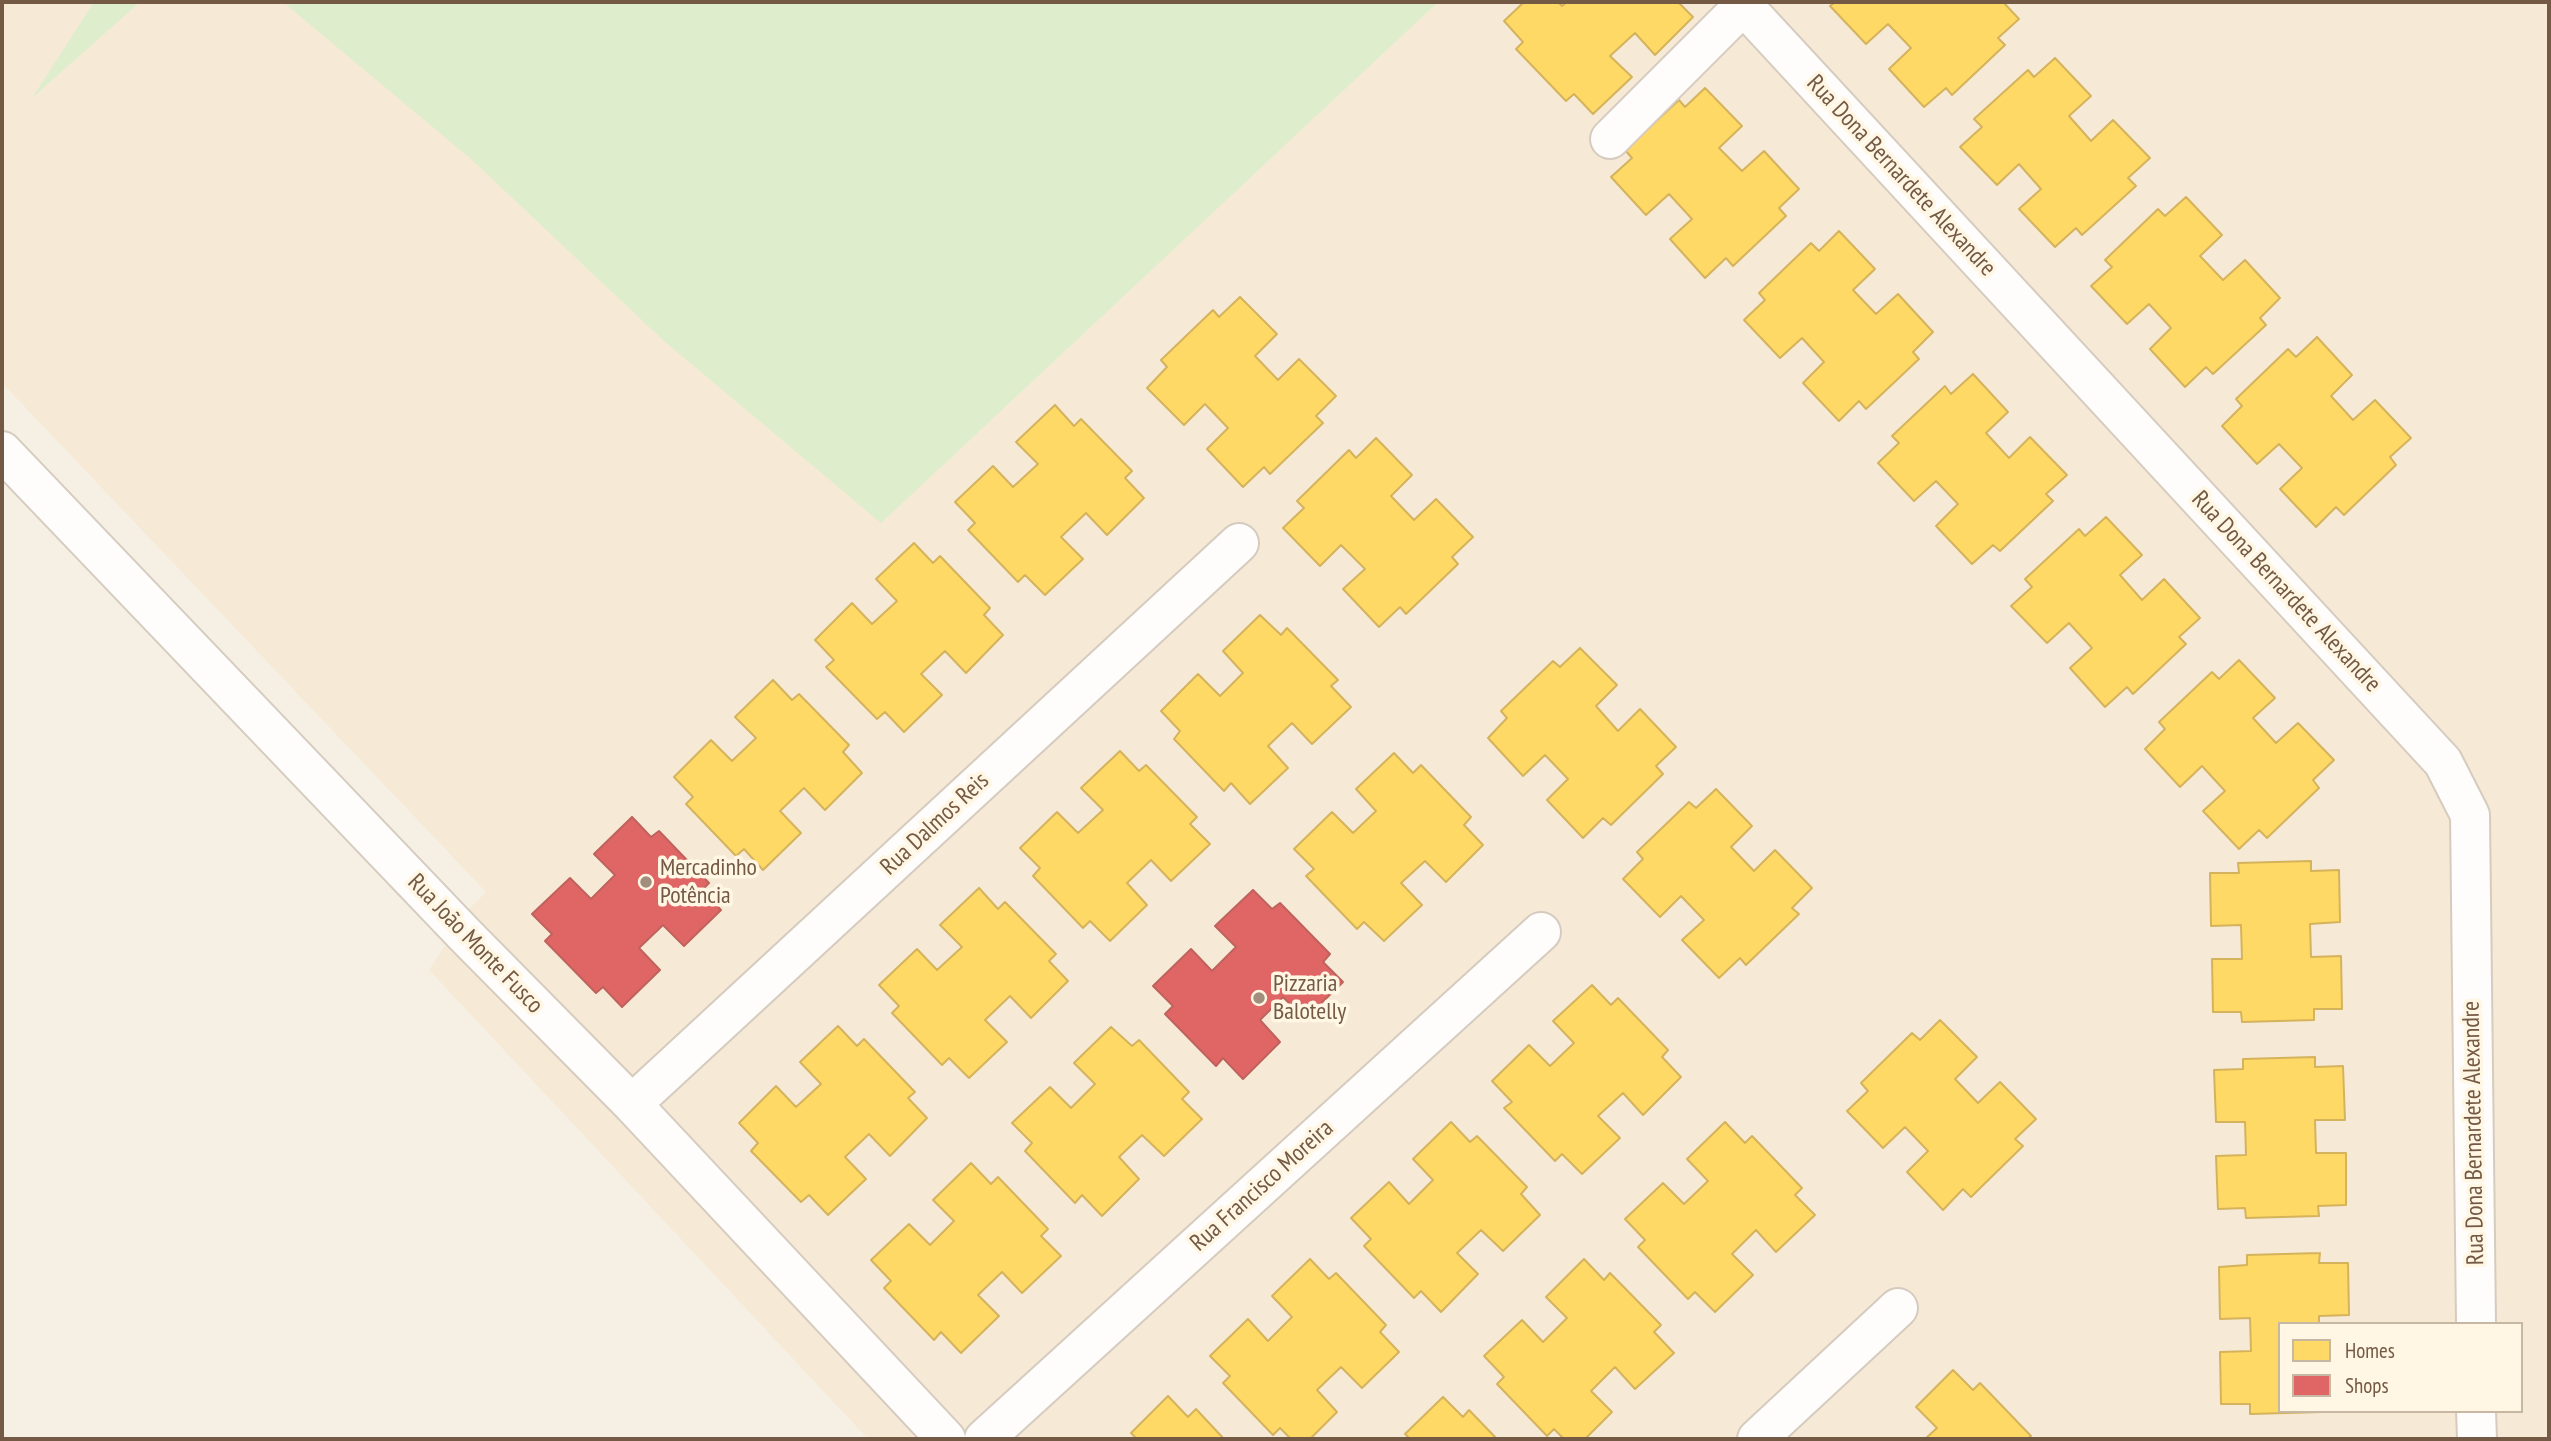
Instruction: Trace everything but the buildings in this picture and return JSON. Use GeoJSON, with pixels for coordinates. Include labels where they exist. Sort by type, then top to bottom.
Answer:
{"type":"FeatureCollection","features":[{"type":"Feature","properties":{"kind":"street"},"geometry":{"type":"LineString","coordinates":[[1610,139],[1745,4]]}},
{"type":"Feature","properties":{"kind":"street","name":"Rua Dona Bernardete Alexandre"},"geometry":{"type":"LineString","coordinates":[[1745,4],[2443,762],[2470,815],[2476,1322]]}},
{"type":"Feature","properties":{"kind":"street","name":"Rua João Monte Fusco"},"geometry":{"type":"LineString","coordinates":[[2,451],[465,935],[632,1104],[946,1439]]}},
{"type":"Feature","properties":{"kind":"street","name":"Rua Dalmos Reis"},"geometry":{"type":"LineString","coordinates":[[632,1104],[1239,543]]}},
{"type":"Feature","properties":{"kind":"street","name":"Rua Francisco Moreira"},"geometry":{"type":"LineString","coordinates":[[984,1439],[1541,932]]}},
{"type":"Feature","properties":{"kind":"street"},"geometry":{"type":"LineString","coordinates":[[1757,1439],[1898,1308]]}},
{"type":"Feature","properties":{"kind":"street"},"geometry":{"type":"LineString","coordinates":[[2476,1413],[2477,1439]]}},
{"type":"Feature","properties":{"kind":"shaded area"},"geometry":{"type":"Polygon","coordinates":[[[2,2],[2549,2],[2549,1439],[868,1439],[429,970],[469,909],[486,892],[2,383],[2,2]]]}},
{"type":"Feature","properties":{"kind":"green space"},"geometry":{"type":"Polygon","coordinates":[[[94,2],[140,2],[32,98],[94,2]]]}},
{"type":"Feature","properties":{"kind":"green space"},"geometry":{"type":"Polygon","coordinates":[[[283,2],[1438,2],[881,523],[664,341],[471,159],[283,2]]]}},
{"type":"Feature","properties":{"kind":"place","name":"Mercadinho Potência"},"geometry":{"type":"Point","coordinates":[646,882]}},
{"type":"Feature","properties":{"kind":"place","name":"Pizzaria Balotelly"},"geometry":{"type":"Point","coordinates":[1259,998]}}]}
